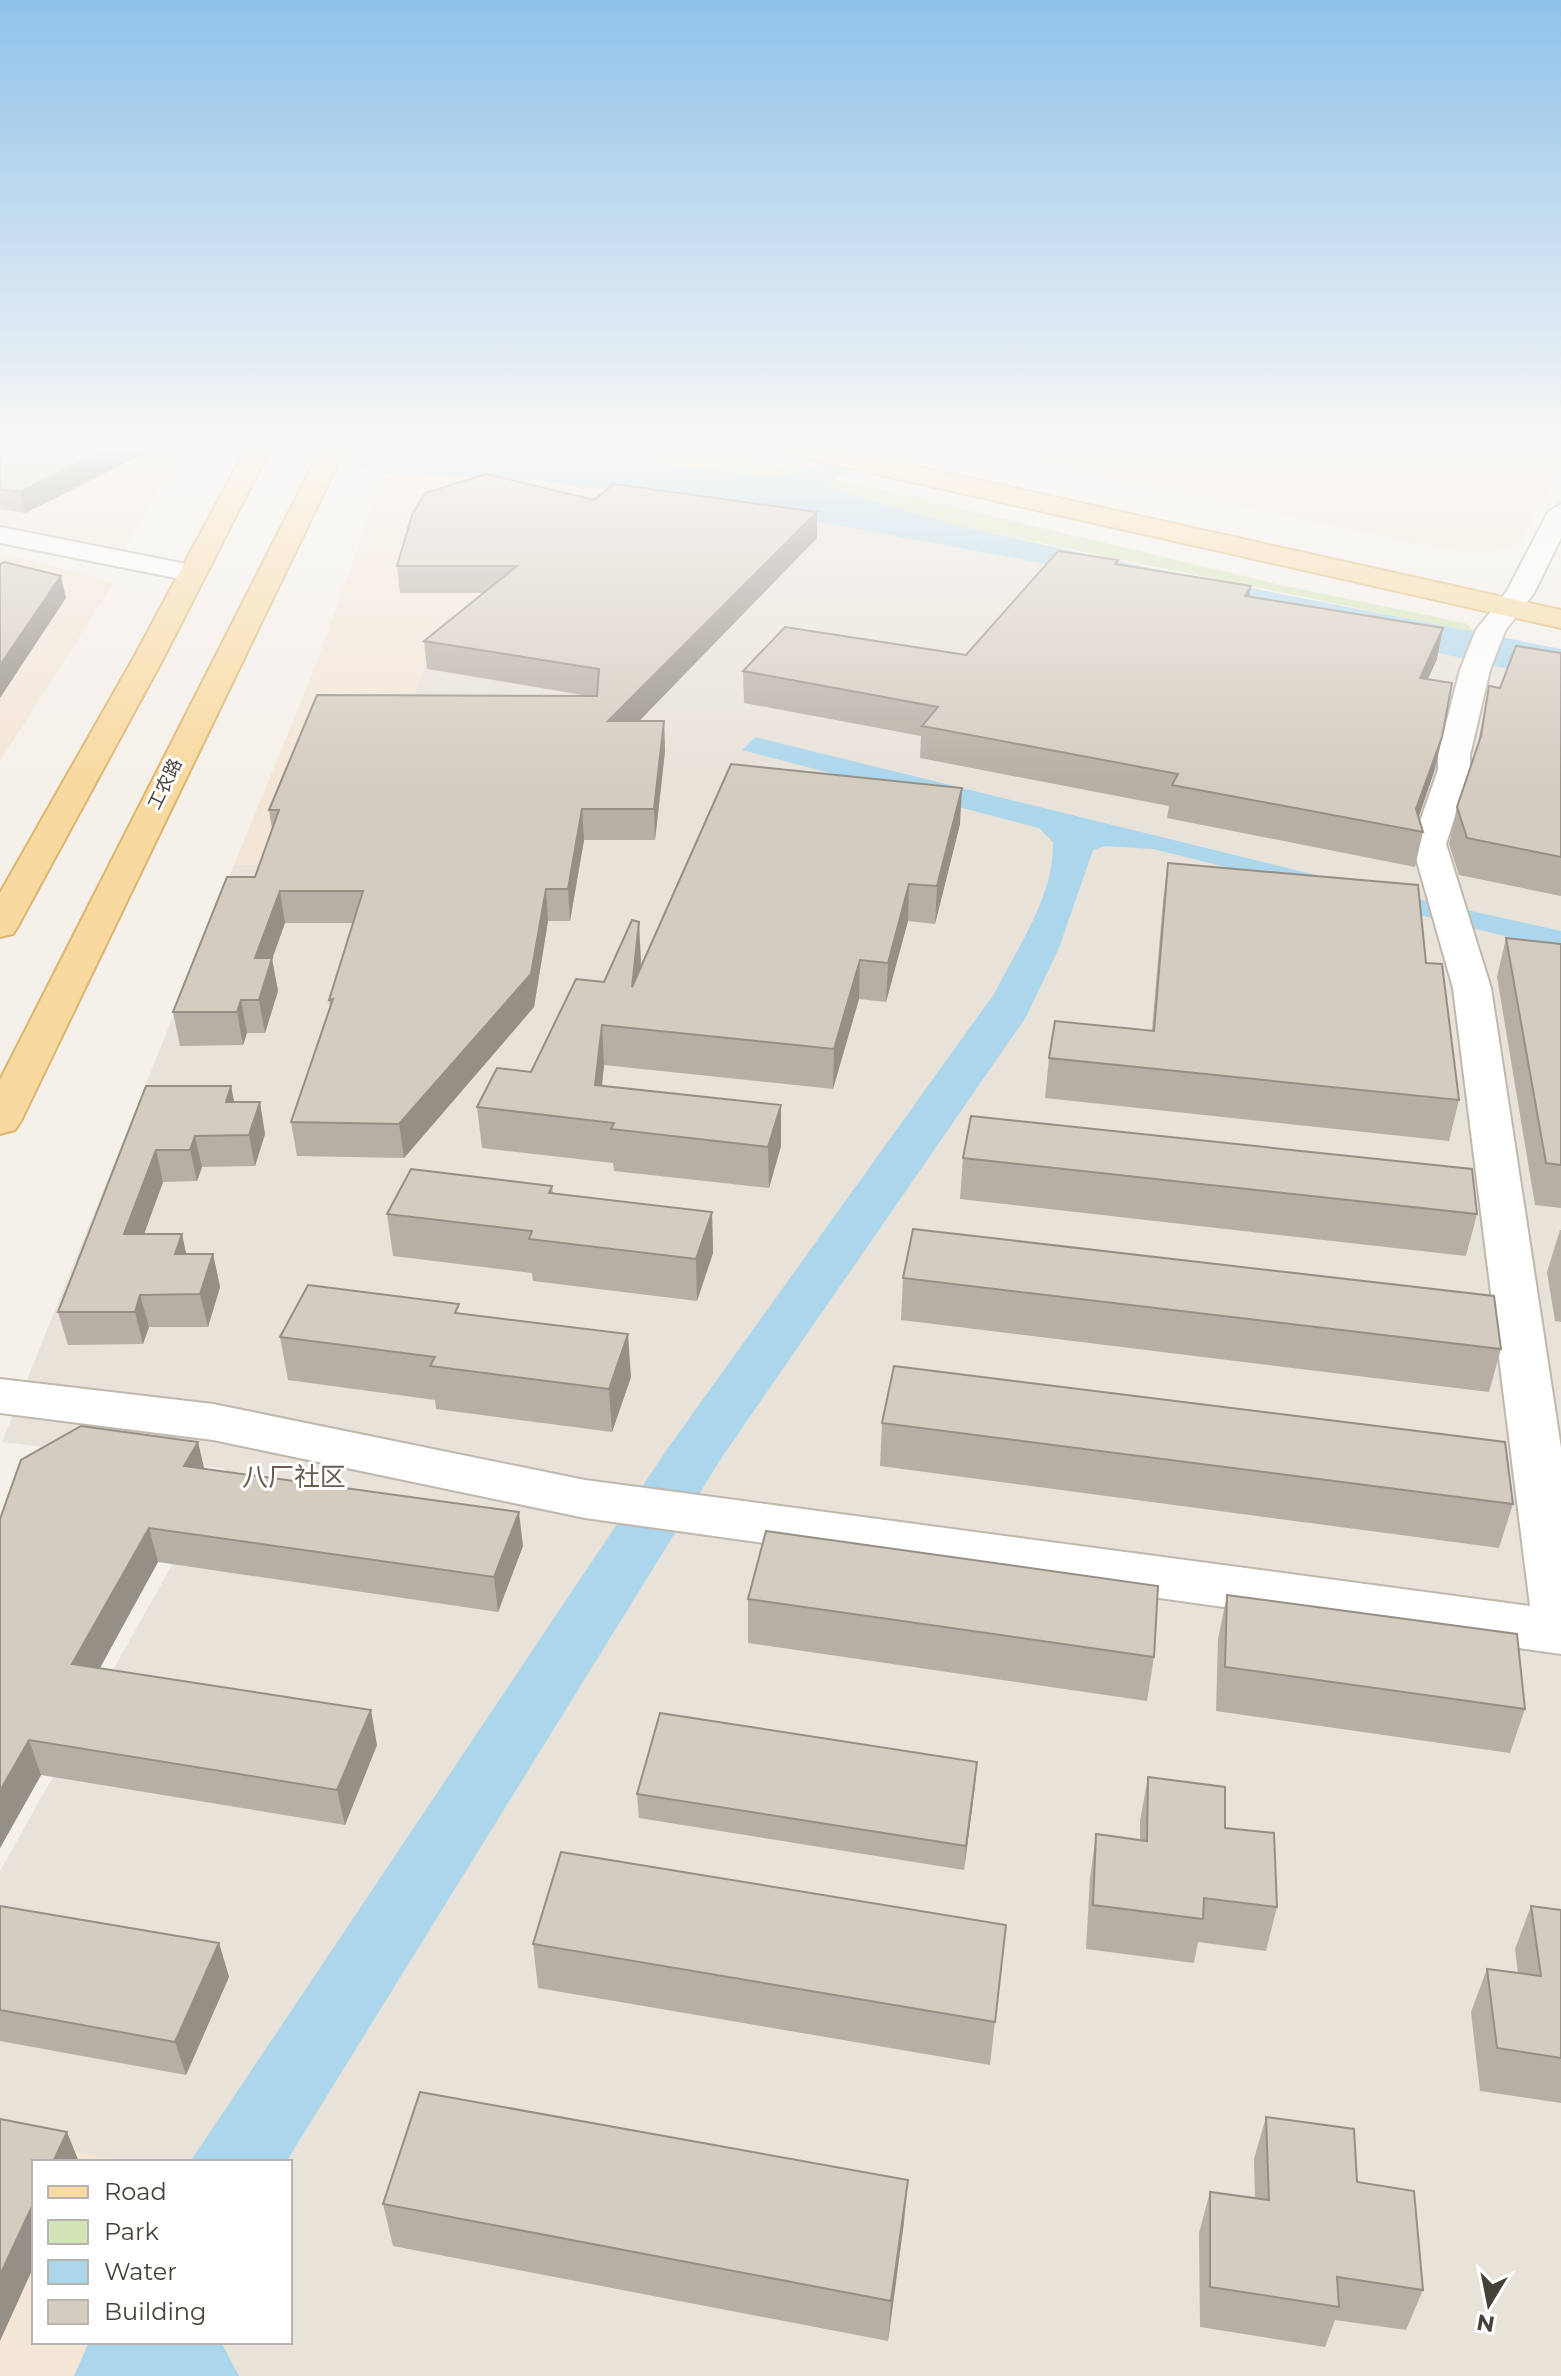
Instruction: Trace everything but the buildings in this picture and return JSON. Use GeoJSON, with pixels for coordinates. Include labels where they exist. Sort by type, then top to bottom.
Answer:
{"type":"FeatureCollection","features":[{"type":"Feature","properties":{"kind":"main road"},"geometry":{"type":"LineString","coordinates":[[0,926],[198,560]]}},
{"type":"Feature","properties":{"kind":"main road","name":"工农路"},"geometry":{"type":"LineString","coordinates":[[0,1121],[277,560]]}},
{"type":"Feature","properties":{"kind":"main road"},"geometry":{"type":"LineString","coordinates":[[1300,560],[1506,610],[1561,619]]}},
{"type":"Feature","properties":{"kind":"main road"},"geometry":{"type":"LineString","coordinates":[[1506,610],[1561,601]]}},
{"type":"Feature","properties":{"kind":"street"},"geometry":{"type":"LineString","coordinates":[[125,560],[191,573]]}},
{"type":"Feature","properties":{"kind":"street"},"geometry":{"type":"LineString","coordinates":[[0,1396],[213,1422],[605,1501],[1561,1632],[1472,988],[1429,844],[1454,770],[1454,755],[1475,670],[1534,560]]}},
{"type":"Feature","properties":{"kind":"shaded area"},"geometry":{"type":"Polygon","coordinates":[[[0,560],[29,560],[114,583],[0,761],[0,560]]]}},
{"type":"Feature","properties":{"kind":"shaded area"},"geometry":{"type":"Polygon","coordinates":[[[354,560],[532,560],[424,667],[358,864],[234,865],[315,667],[354,560]]]}},
{"type":"Feature","properties":{"kind":"shaded area"},"geometry":{"type":"Polygon","coordinates":[[[532,560],[1023,560],[1513,670],[1561,678],[1561,2376],[74,2376],[88,2344],[292,2344],[292,2160],[118,2160],[0,2138],[0,1871],[226,1469],[2,1442],[234,865],[358,864],[424,667],[532,560]]]}},
{"type":"Feature","properties":{"kind":"shaded area"},"geometry":{"type":"Polygon","coordinates":[[[0,2138],[118,2160],[32,2160],[32,2344],[88,2344],[74,2376],[0,2376],[0,2138]]]}},
{"type":"Feature","properties":{"kind":"green space"},"geometry":{"type":"Polygon","coordinates":[[[1123,560],[1176,560],[1465,623],[1477,633],[1123,560]]]}},
{"type":"Feature","properties":{"kind":"water"},"geometry":{"type":"Polygon","coordinates":[[[1023,560],[1113,560],[1561,649],[1561,678],[1513,670],[1023,560]]]}},
{"type":"Feature","properties":{"kind":"water"},"geometry":{"type":"Polygon","coordinates":[[[755,737],[1368,888],[1561,931],[1561,950],[1153,849],[1105,846],[1093,850],[1059,948],[1026,1017],[722,1457],[287,2160],[191,2160],[668,1448],[994,994],[1041,901],[1052,862],[1053,842],[1039,828],[742,750],[755,737]]]}},
{"type":"Feature","properties":{"kind":"water"},"geometry":{"type":"Polygon","coordinates":[[[88,2344],[222,2344],[239,2376],[74,2376],[88,2344]]]}},
{"type":"Feature","properties":{"kind":"district","name":"八厂社区"},"geometry":{"type":"Point","coordinates":[294,1477]}}]}
